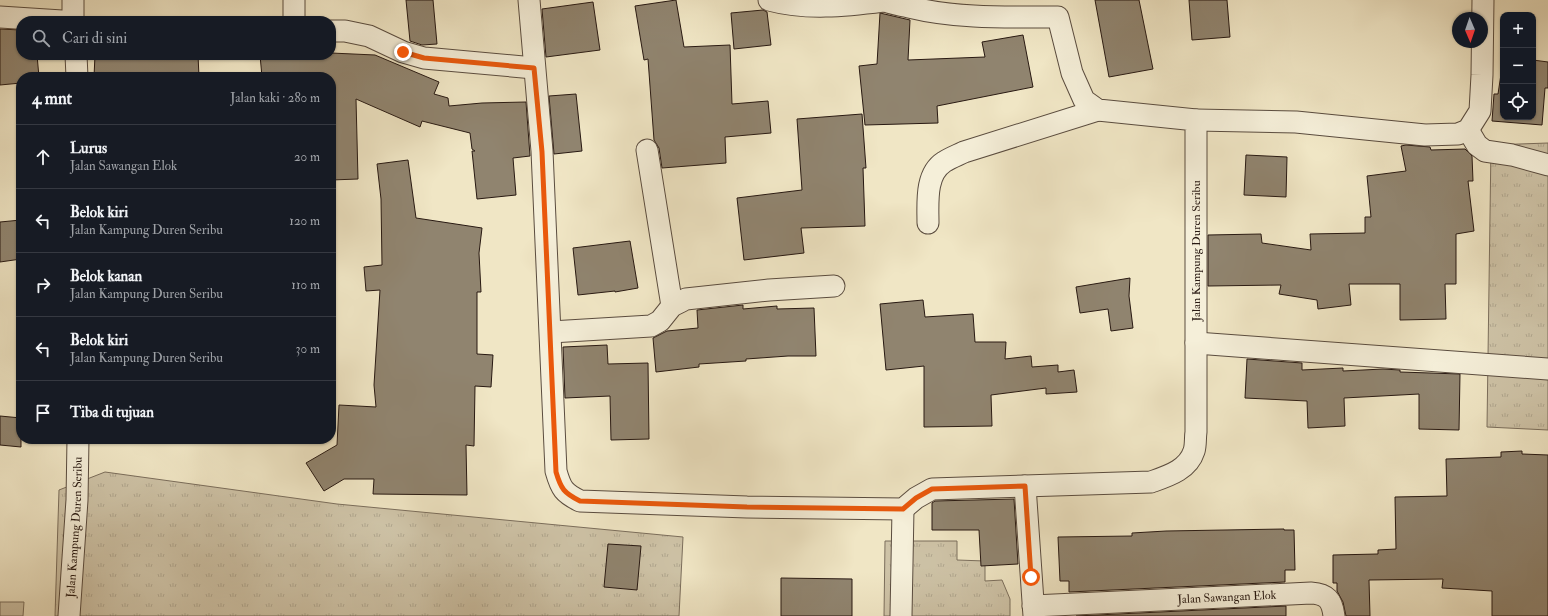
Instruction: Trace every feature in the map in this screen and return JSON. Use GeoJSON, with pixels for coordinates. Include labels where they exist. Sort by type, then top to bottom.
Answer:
{"type":"FeatureCollection","features":[{"type":"Feature","properties":{"kind":"street"},"geometry":{"type":"LineString","coordinates":[[73,0],[73,16]]}},
{"type":"Feature","properties":{"kind":"street"},"geometry":{"type":"LineString","coordinates":[[294,0],[294,16]]}},
{"type":"Feature","properties":{"kind":"street"},"geometry":{"type":"LineString","coordinates":[[529,0],[542,152],[556,472],[559,484],[566,494],[580,501],[747,507],[903,509],[901,616]]}},
{"type":"Feature","properties":{"kind":"street"},"geometry":{"type":"LineString","coordinates":[[768,0],[812,6],[846,6],[883,0],[925,11],[955,15],[992,17],[1056,9],[1072,73],[1084,100],[1098,110]]}},
{"type":"Feature","properties":{"kind":"street"},"geometry":{"type":"LineString","coordinates":[[928,223],[929,191],[934,172],[943,162],[964,152],[1098,110],[1196,120],[1296,122],[1425,135],[1458,134],[1468,130],[1480,111],[1483,0]]}},
{"type":"Feature","properties":{"kind":"street"},"geometry":{"type":"LineString","coordinates":[[0,17],[16,18]]}},
{"type":"Feature","properties":{"kind":"street"},"geometry":{"type":"LineString","coordinates":[[336,31],[345,31],[370,36],[403,52],[424,58],[534,68]]}},
{"type":"Feature","properties":{"kind":"street"},"geometry":{"type":"LineString","coordinates":[[76,60],[77,72]]}},
{"type":"Feature","properties":{"kind":"street","name":"Jalan Kampung Duren Seribu"},"geometry":{"type":"LineString","coordinates":[[903,509],[916,498],[932,489],[1151,482],[1173,474],[1186,465],[1194,451],[1196,343],[1196,120]]}},
{"type":"Feature","properties":{"kind":"street"},"geometry":{"type":"LineString","coordinates":[[1468,130],[1477,145],[1485,151],[1512,155],[1548,165]]}},
{"type":"Feature","properties":{"kind":"street"},"geometry":{"type":"LineString","coordinates":[[647,150],[672,306]]}},
{"type":"Feature","properties":{"kind":"street"},"geometry":{"type":"LineString","coordinates":[[551,332],[651,326],[660,321],[672,306],[686,299],[769,290],[834,286]]}},
{"type":"Feature","properties":{"kind":"street"},"geometry":{"type":"LineString","coordinates":[[1196,343],[1548,370]]}},
{"type":"Feature","properties":{"kind":"street","name":"Jalan Kampung Duren Seribu"},"geometry":{"type":"LineString","coordinates":[[69,616],[77,500],[78,444]]}},
{"type":"Feature","properties":{"kind":"street","name":"Jalan Sawangan Elok"},"geometry":{"type":"LineString","coordinates":[[1025,486],[1034,611],[1311,593],[1322,594],[1329,600],[1334,616]]}},
{"type":"Feature","properties":{"kind":"green space"},"geometry":{"type":"Polygon","coordinates":[[[1548,143],[1548,430],[1487,427],[1491,145],[1548,143]]]}},
{"type":"Feature","properties":{"kind":"green space"},"geometry":{"type":"Polygon","coordinates":[[[105,472],[337,504],[683,537],[679,616],[55,616],[59,490],[105,472]]]}},
{"type":"Feature","properties":{"kind":"green space"},"geometry":{"type":"Polygon","coordinates":[[[885,541],[957,541],[957,560],[985,561],[985,581],[1002,580],[1010,599],[1010,616],[884,616],[885,541]]]}},
{"type":"Feature","properties":{"kind":"green space"},"geometry":{"type":"Polygon","coordinates":[[[0,602],[24,602],[23,616],[0,616],[0,602]]]}},
{"type":"Feature","properties":{"kind":"building"},"geometry":{"type":"Polygon","coordinates":[[[406,0],[433,0],[437,44],[422,45],[410,41],[406,0]]]}},
{"type":"Feature","properties":{"kind":"building"},"geometry":{"type":"Polygon","coordinates":[[[676,0],[684,47],[730,45],[732,104],[768,101],[771,133],[725,137],[726,163],[662,168],[659,148],[654,140],[648,59],[644,60],[635,6],[676,0]]]}},
{"type":"Feature","properties":{"kind":"building"},"geometry":{"type":"Polygon","coordinates":[[[1095,0],[1139,0],[1153,69],[1109,77],[1095,0]]]}},
{"type":"Feature","properties":{"kind":"building"},"geometry":{"type":"Polygon","coordinates":[[[1189,0],[1227,0],[1230,37],[1192,40],[1189,0]]]}},
{"type":"Feature","properties":{"kind":"building"},"geometry":{"type":"Polygon","coordinates":[[[593,2],[600,50],[546,57],[542,9],[593,2]]]}},
{"type":"Feature","properties":{"kind":"building"},"geometry":{"type":"Polygon","coordinates":[[[763,10],[767,12],[771,45],[734,49],[731,13],[763,10]]]}},
{"type":"Feature","properties":{"kind":"building"},"geometry":{"type":"Polygon","coordinates":[[[880,13],[910,20],[908,60],[985,57],[982,42],[1023,35],[1033,87],[937,106],[938,123],[865,125],[859,66],[877,64],[880,13]]]}},
{"type":"Feature","properties":{"kind":"building"},"geometry":{"type":"Polygon","coordinates":[[[0,29],[16,30],[16,60],[37,60],[39,72],[16,72],[16,83],[0,85],[0,29]]]}},
{"type":"Feature","properties":{"kind":"building"},"geometry":{"type":"Polygon","coordinates":[[[336,53],[375,55],[439,82],[434,94],[448,98],[449,106],[482,103],[526,102],[530,156],[513,158],[516,195],[477,199],[472,151],[475,151],[472,149],[470,133],[422,121],[420,127],[356,99],[358,179],[336,180],[336,72],[262,72],[260,60],[336,60],[336,53]]]}},
{"type":"Feature","properties":{"kind":"building"},"geometry":{"type":"Polygon","coordinates":[[[95,60],[198,60],[199,72],[94,72],[95,60]]]}},
{"type":"Feature","properties":{"kind":"building"},"geometry":{"type":"Polygon","coordinates":[[[1536,60],[1548,62],[1548,88],[1545,88],[1542,125],[1492,121],[1494,94],[1498,94],[1500,81],[1500,120],[1536,120],[1536,60]]]}},
{"type":"Feature","properties":{"kind":"building"},"geometry":{"type":"Polygon","coordinates":[[[576,94],[582,151],[554,154],[549,96],[576,94]]]}},
{"type":"Feature","properties":{"kind":"building"},"geometry":{"type":"Polygon","coordinates":[[[862,114],[866,168],[863,168],[865,226],[801,228],[804,253],[744,260],[737,198],[802,190],[797,119],[862,114]]]}},
{"type":"Feature","properties":{"kind":"building"},"geometry":{"type":"Polygon","coordinates":[[[1401,146],[1430,147],[1431,150],[1465,149],[1472,156],[1473,181],[1468,181],[1474,231],[1456,234],[1456,284],[1445,284],[1446,319],[1400,320],[1400,284],[1349,284],[1351,305],[1318,309],[1317,300],[1279,294],[1281,285],[1208,286],[1208,235],[1261,234],[1262,243],[1311,250],[1310,234],[1365,233],[1365,217],[1371,217],[1367,176],[1406,171],[1401,146]]]}},
{"type":"Feature","properties":{"kind":"building"},"geometry":{"type":"Polygon","coordinates":[[[1246,155],[1287,157],[1286,197],[1244,195],[1246,155]]]}},
{"type":"Feature","properties":{"kind":"building"},"geometry":{"type":"Polygon","coordinates":[[[408,160],[416,218],[482,228],[479,253],[481,292],[477,292],[477,354],[493,355],[491,387],[475,386],[474,446],[466,445],[467,495],[373,494],[374,479],[344,479],[324,491],[306,463],[337,445],[339,405],[376,407],[374,385],[380,290],[366,291],[364,267],[382,265],[381,199],[377,164],[408,160]]]}},
{"type":"Feature","properties":{"kind":"building"},"geometry":{"type":"Polygon","coordinates":[[[16,220],[16,260],[0,262],[0,222],[16,220]]]}},
{"type":"Feature","properties":{"kind":"building"},"geometry":{"type":"Polygon","coordinates":[[[630,241],[638,288],[615,292],[578,295],[573,248],[630,241]]]}},
{"type":"Feature","properties":{"kind":"building"},"geometry":{"type":"Polygon","coordinates":[[[1130,278],[1129,296],[1133,328],[1111,331],[1108,309],[1080,313],[1076,287],[1130,278]]]}},
{"type":"Feature","properties":{"kind":"building"},"geometry":{"type":"Polygon","coordinates":[[[923,300],[925,317],[973,314],[975,342],[1006,342],[1005,359],[1031,356],[1032,367],[1058,365],[1058,372],[1074,370],[1077,392],[1046,394],[1046,388],[991,395],[992,426],[924,427],[924,366],[886,370],[880,304],[923,300]]]}},
{"type":"Feature","properties":{"kind":"building"},"geometry":{"type":"Polygon","coordinates":[[[743,305],[743,309],[777,306],[777,309],[814,308],[816,356],[746,359],[746,361],[699,364],[699,367],[656,372],[653,338],[667,331],[698,328],[697,310],[743,305]]]}},
{"type":"Feature","properties":{"kind":"building"},"geometry":{"type":"Polygon","coordinates":[[[607,345],[608,364],[648,363],[649,439],[611,440],[610,396],[565,398],[563,347],[607,345]]]}},
{"type":"Feature","properties":{"kind":"building"},"geometry":{"type":"Polygon","coordinates":[[[1247,359],[1302,363],[1302,370],[1343,368],[1343,371],[1383,369],[1400,370],[1400,372],[1460,374],[1459,430],[1419,429],[1419,394],[1344,398],[1345,426],[1308,428],[1307,401],[1245,398],[1247,359]]]}},
{"type":"Feature","properties":{"kind":"building"},"geometry":{"type":"Polygon","coordinates":[[[0,416],[16,418],[16,444],[21,444],[21,447],[0,445],[0,416]]]}},
{"type":"Feature","properties":{"kind":"building"},"geometry":{"type":"Polygon","coordinates":[[[1522,451],[1522,454],[1548,455],[1548,616],[1492,616],[1492,591],[1442,588],[1443,579],[1369,580],[1370,616],[1346,616],[1343,602],[1337,591],[1337,583],[1333,583],[1333,555],[1378,554],[1378,550],[1396,549],[1395,497],[1447,496],[1446,459],[1501,457],[1501,452],[1522,451]]]}},
{"type":"Feature","properties":{"kind":"building"},"geometry":{"type":"Polygon","coordinates":[[[1014,499],[1018,564],[981,566],[979,530],[932,530],[932,503],[935,501],[1014,499]]]}},
{"type":"Feature","properties":{"kind":"building"},"geometry":{"type":"Polygon","coordinates":[[[1294,530],[1295,570],[1285,570],[1285,582],[1069,592],[1069,581],[1060,581],[1058,537],[1132,536],[1132,533],[1166,531],[1294,530]]]}},
{"type":"Feature","properties":{"kind":"building"},"geometry":{"type":"Polygon","coordinates":[[[608,544],[641,546],[637,590],[604,587],[608,544]]]}},
{"type":"Feature","properties":{"kind":"building"},"geometry":{"type":"Polygon","coordinates":[[[781,578],[852,579],[852,616],[781,616],[781,578]]]}},
{"type":"Feature","properties":{"kind":"building"},"geometry":{"type":"Polygon","coordinates":[[[1286,606],[1286,616],[1076,616],[1286,606]]]}},
{"type":"Feature","properties":{"kind":"route"},"geometry":{"type":"LineString","coordinates":[[403,52],[424,58],[534,68],[542,152],[544,223],[551,332],[553,434],[556,472],[559,484],[566,494],[580,501],[747,507],[903,509],[916,498],[932,489],[1025,486],[1031,577]]}}]}
